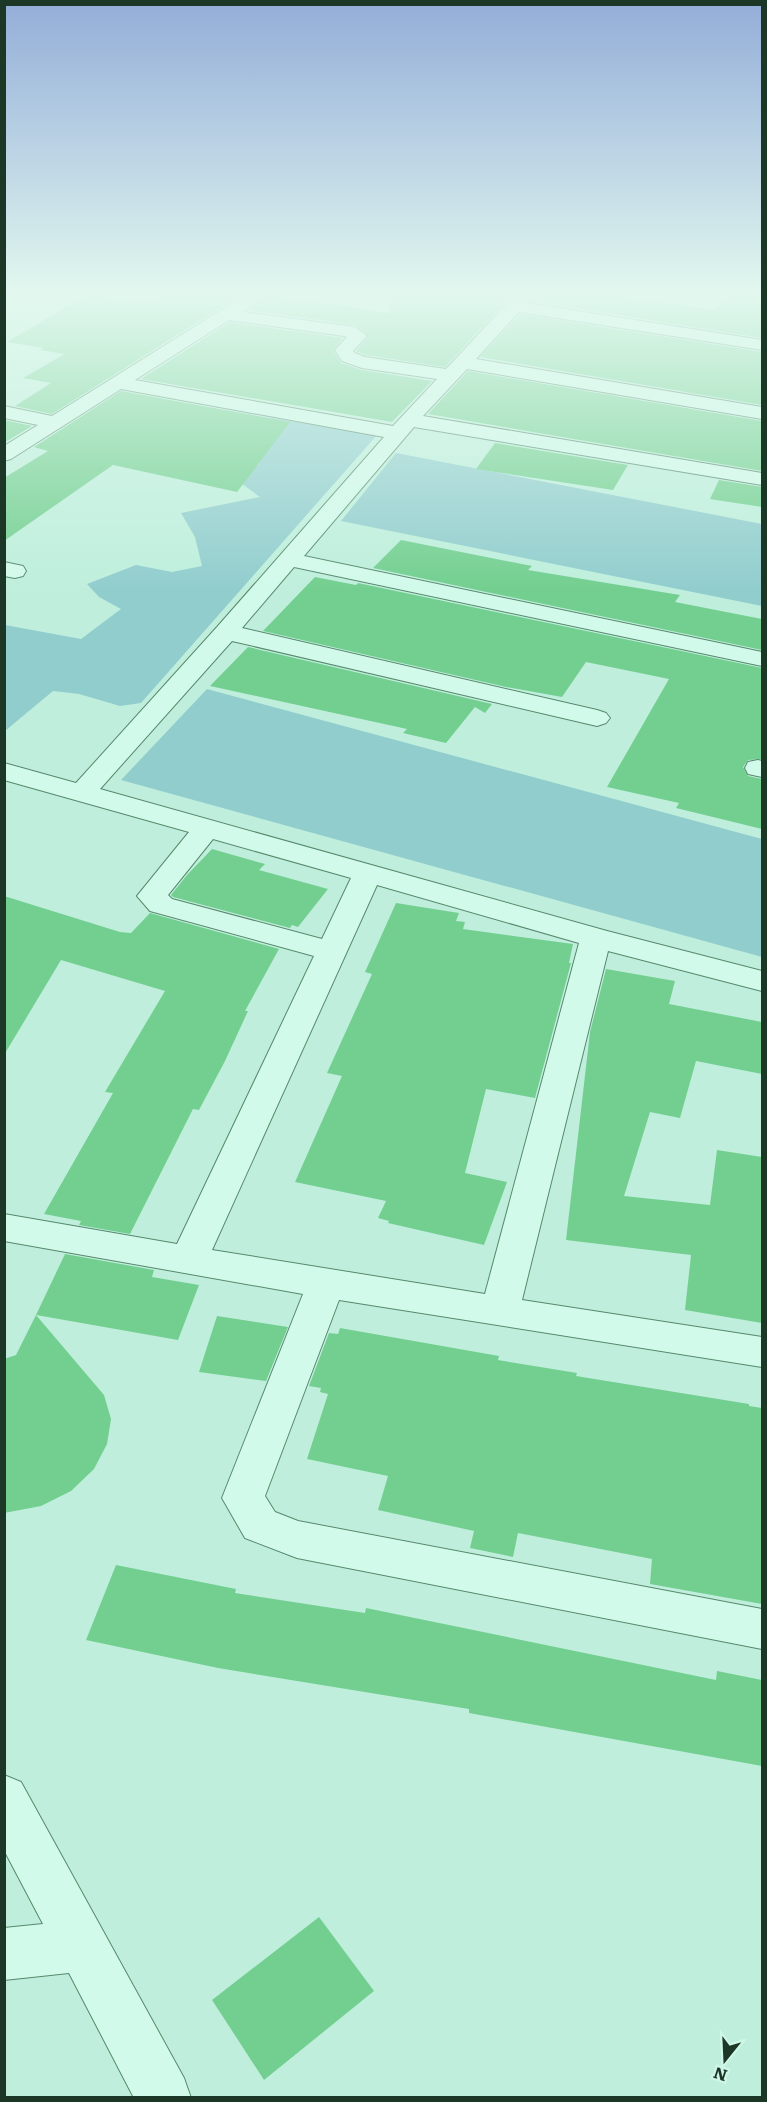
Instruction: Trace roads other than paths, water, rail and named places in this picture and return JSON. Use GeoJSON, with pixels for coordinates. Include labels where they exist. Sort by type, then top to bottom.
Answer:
{"type":"FeatureCollection","features":[{"type":"Feature","properties":{"kind":"street"},"geometry":{"type":"LineString","coordinates":[[4,455],[105,392]]}},
{"type":"Feature","properties":{"kind":"street"},"geometry":{"type":"LineString","coordinates":[[179,392],[762,479]]}},
{"type":"Feature","properties":{"kind":"street"},"geometry":{"type":"LineString","coordinates":[[82,793],[226,632],[433,392]]}},
{"type":"Feature","properties":{"kind":"street"},"geometry":{"type":"LineString","coordinates":[[619,392],[762,413]]}},
{"type":"Feature","properties":{"kind":"street"},"geometry":{"type":"LineString","coordinates":[[4,412],[56,423]]}},
{"type":"Feature","properties":{"kind":"street"},"geometry":{"type":"LineString","coordinates":[[288,558],[762,659]]}},
{"type":"Feature","properties":{"kind":"street"},"geometry":{"type":"LineString","coordinates":[[226,632],[597,718]]}},
{"type":"Feature","properties":{"kind":"street"},"geometry":{"type":"LineString","coordinates":[[4,771],[596,938],[762,981]]}},
{"type":"Feature","properties":{"kind":"street"},"geometry":{"type":"LineString","coordinates":[[208,827],[152,896],[161,905],[331,951]]}},
{"type":"Feature","properties":{"kind":"street"},"geometry":{"type":"LineString","coordinates":[[189,1259],[368,872]]}},
{"type":"Feature","properties":{"kind":"street"},"geometry":{"type":"LineString","coordinates":[[500,1310],[596,938]]}},
{"type":"Feature","properties":{"kind":"street"},"geometry":{"type":"LineString","coordinates":[[4,1227],[326,1284],[762,1352]]}},
{"type":"Feature","properties":{"kind":"street"},"geometry":{"type":"LineString","coordinates":[[326,1284],[243,1498],[260,1525],[297,1539],[762,1629]]}},
{"type":"Feature","properties":{"kind":"street"},"geometry":{"type":"LineString","coordinates":[[4,1799],[164,2097]]}},
{"type":"Feature","properties":{"kind":"street"},"geometry":{"type":"LineString","coordinates":[[4,1954],[82,1944]]}}]}
